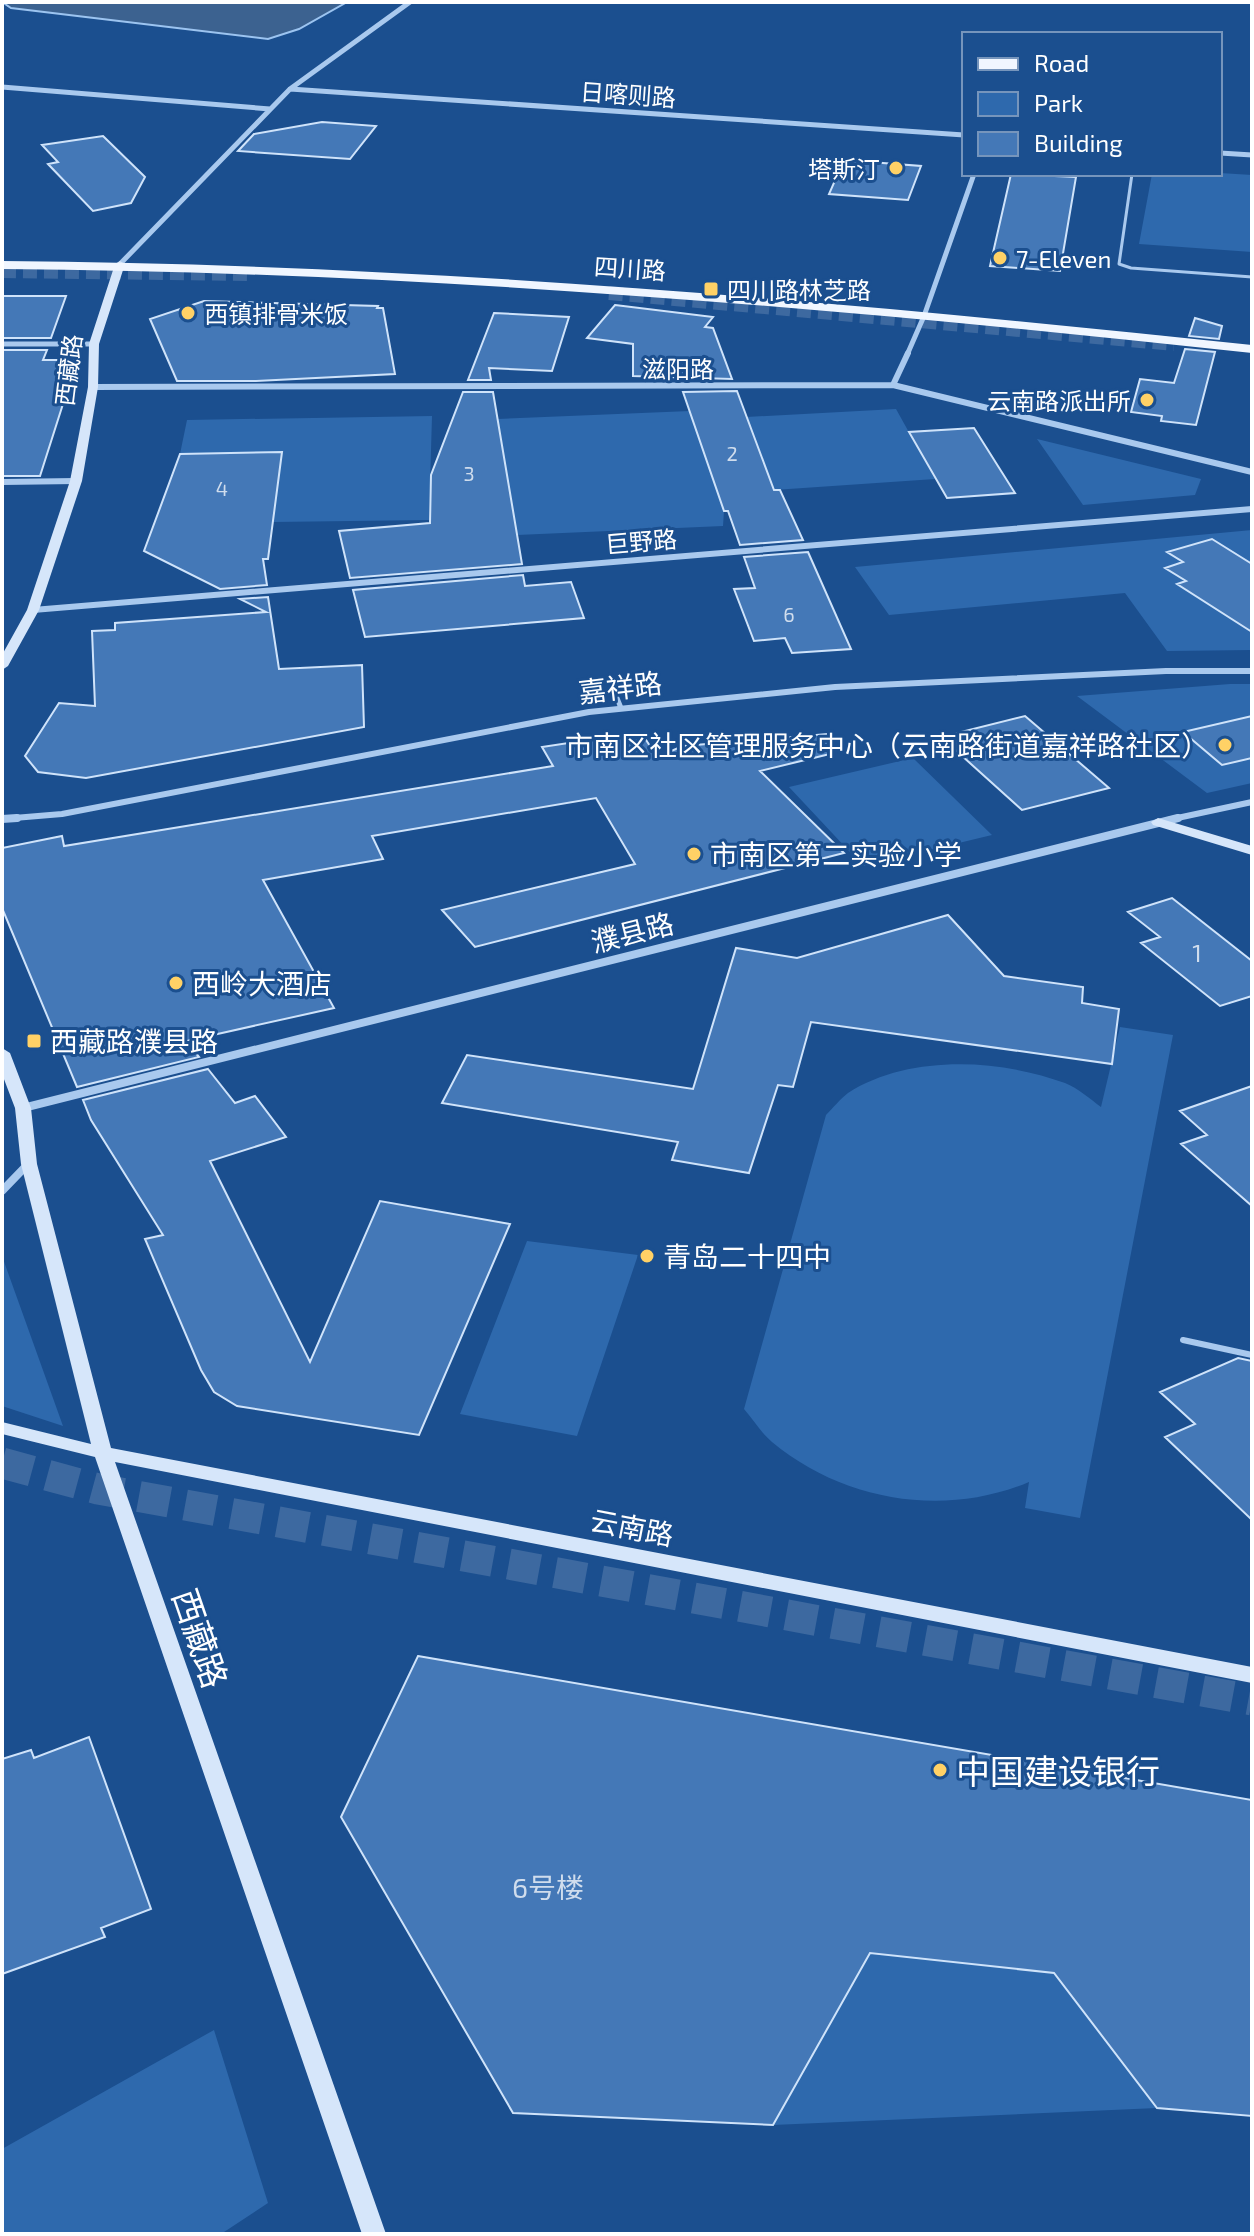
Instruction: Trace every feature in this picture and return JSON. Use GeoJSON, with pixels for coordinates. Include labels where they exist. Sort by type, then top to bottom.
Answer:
{"type":"FeatureCollection","features":[{"type":"Feature","properties":{"kind":"main road","name":"四川路"},"geometry":{"type":"LineString","coordinates":[[2,265],[295,268],[550,283],[1252,349]]}},
{"type":"Feature","properties":{"kind":"street","name":"西藏路"},"geometry":{"type":"LineString","coordinates":[[2,666],[33,610],[76,481],[93,387],[94,344],[120,264],[290,89],[410,2]]}},
{"type":"Feature","properties":{"kind":"street"},"geometry":{"type":"LineString","coordinates":[[2,87],[270,109]]}},
{"type":"Feature","properties":{"kind":"street","name":"日喀则路"},"geometry":{"type":"LineString","coordinates":[[290,89],[962,135]]}},
{"type":"Feature","properties":{"kind":"street"},"geometry":{"type":"LineString","coordinates":[[1222,153],[1252,155]]}},
{"type":"Feature","properties":{"kind":"street"},"geometry":{"type":"LineString","coordinates":[[893,385],[924,316],[973,176]]}},
{"type":"Feature","properties":{"kind":"street"},"geometry":{"type":"LineString","coordinates":[[2,344],[94,344]]}},
{"type":"Feature","properties":{"kind":"street","name":"滋阳路"},"geometry":{"type":"LineString","coordinates":[[93,387],[893,385],[1252,472]]}},
{"type":"Feature","properties":{"kind":"street"},"geometry":{"type":"LineString","coordinates":[[2,482],[76,481]]}},
{"type":"Feature","properties":{"kind":"street","name":"巨野路"},"geometry":{"type":"LineString","coordinates":[[33,610],[1252,509]]}},
{"type":"Feature","properties":{"kind":"street","name":"嘉祥路"},"geometry":{"type":"LineString","coordinates":[[2,819],[62,814],[621,708],[835,687],[1166,671],[1252,671]]}},
{"type":"Feature","properties":{"kind":"street","name":"濮县路"},"geometry":{"type":"LineString","coordinates":[[23,1108],[1158,822],[1252,802]]}},
{"type":"Feature","properties":{"kind":"street"},"geometry":{"type":"LineString","coordinates":[[1158,822],[1252,851]]}},
{"type":"Feature","properties":{"kind":"street","name":"西藏路"},"geometry":{"type":"LineString","coordinates":[[2,1053],[23,1108],[29,1164],[103,1453],[374,2234]]}},
{"type":"Feature","properties":{"kind":"street"},"geometry":{"type":"LineString","coordinates":[[2,1191],[29,1164]]}},
{"type":"Feature","properties":{"kind":"street","name":"云南路"},"geometry":{"type":"LineString","coordinates":[[2,1428],[103,1453],[1252,1675]]}},
{"type":"Feature","properties":{"kind":"lane"},"geometry":{"type":"LineString","coordinates":[[1132,176],[1119,264],[1131,268],[1252,277]]}},
{"type":"Feature","properties":{"kind":"lane"},"geometry":{"type":"LineString","coordinates":[[612,686],[621,708]]}},
{"type":"Feature","properties":{"kind":"lane"},"geometry":{"type":"LineString","coordinates":[[1183,1340],[1252,1355]]}},
{"type":"Feature","properties":{"kind":"green space"},"geometry":{"type":"Polygon","coordinates":[[[1252,175],[1252,252],[1139,244],[1152,176],[1252,175]]]}},
{"type":"Feature","properties":{"kind":"green space"},"geometry":{"type":"Polygon","coordinates":[[[896,409],[935,479],[774,490],[746,417],[896,409]]]}},
{"type":"Feature","properties":{"kind":"green space"},"geometry":{"type":"Polygon","coordinates":[[[690,411],[724,511],[723,526],[517,535],[498,419],[690,411]]]}},
{"type":"Feature","properties":{"kind":"green space"},"geometry":{"type":"Polygon","coordinates":[[[432,416],[429,520],[273,522],[281,452],[180,454],[187,420],[432,416]]]}},
{"type":"Feature","properties":{"kind":"green space"},"geometry":{"type":"Polygon","coordinates":[[[1037,439],[1201,479],[1195,495],[1083,505],[1037,439]]]}},
{"type":"Feature","properties":{"kind":"green space"},"geometry":{"type":"Polygon","coordinates":[[[1252,530],[1252,650],[1167,651],[1125,593],[889,615],[855,567],[1252,530]]]}},
{"type":"Feature","properties":{"kind":"green space"},"geometry":{"type":"Polygon","coordinates":[[[1252,684],[1252,783],[1207,793],[1077,696],[1252,684]]]}},
{"type":"Feature","properties":{"kind":"green space"},"geometry":{"type":"Polygon","coordinates":[[[913,758],[992,835],[863,866],[789,787],[913,758]]]}},
{"type":"Feature","properties":{"kind":"green space"},"geometry":{"type":"Polygon","coordinates":[[[1120,1027],[1173,1035],[1080,1518],[1025,1508],[1029,1482],[996,1493],[929,1501],[895,1498],[862,1490],[800,1462],[772,1442],[744,1409],[826,1115],[848,1093],[872,1080],[926,1066],[955,1064],[984,1065],[1040,1075],[1070,1085],[1101,1107],[1120,1027]]]}},
{"type":"Feature","properties":{"kind":"green space"},"geometry":{"type":"Polygon","coordinates":[[[527,1241],[638,1255],[577,1436],[460,1414],[527,1241]]]}},
{"type":"Feature","properties":{"kind":"green space"},"geometry":{"type":"Polygon","coordinates":[[[2,1256],[63,1426],[2,1406],[2,1256]]]}},
{"type":"Feature","properties":{"kind":"green space"},"geometry":{"type":"Polygon","coordinates":[[[870,1953],[1054,1973],[1157,2108],[773,2125],[870,1953]]]}},
{"type":"Feature","properties":{"kind":"green space"},"geometry":{"type":"Polygon","coordinates":[[[214,2030],[268,2203],[221,2234],[2,2234],[2,2149],[214,2030]]]}},
{"type":"Feature","properties":{"kind":"shaded area"},"geometry":{"type":"Polygon","coordinates":[[[2,2],[347,2],[299,29],[268,39],[11,8],[2,2]]]}},
{"type":"Feature","properties":{"kind":"building"},"geometry":{"type":"Polygon","coordinates":[[[322,122],[376,126],[350,159],[238,151],[254,134],[322,122]]]}},
{"type":"Feature","properties":{"kind":"building"},"geometry":{"type":"Polygon","coordinates":[[[103,136],[145,177],[131,203],[93,211],[48,164],[58,162],[42,145],[103,136]]]}},
{"type":"Feature","properties":{"kind":"building"},"geometry":{"type":"Polygon","coordinates":[[[844,160],[921,166],[908,200],[829,194],[844,160]]]}},
{"type":"Feature","properties":{"kind":"building"},"geometry":{"type":"Polygon","coordinates":[[[1011,176],[1076,177],[1060,271],[990,266],[1011,176]]]}},
{"type":"Feature","properties":{"kind":"building"},"geometry":{"type":"Polygon","coordinates":[[[2,296],[66,296],[51,338],[2,338],[2,296]]]}},
{"type":"Feature","properties":{"kind":"building"},"geometry":{"type":"Polygon","coordinates":[[[204,301],[378,306],[383,308],[395,374],[256,381],[177,381],[150,319],[204,301]]]}},
{"type":"Feature","properties":{"kind":"building"},"geometry":{"type":"Polygon","coordinates":[[[615,305],[713,317],[705,327],[713,328],[732,379],[633,376],[633,344],[587,338],[615,305]]]}},
{"type":"Feature","properties":{"kind":"building"},"geometry":{"type":"Polygon","coordinates":[[[494,313],[569,317],[552,371],[489,368],[491,380],[468,380],[494,313]]]}},
{"type":"Feature","properties":{"kind":"building"},"geometry":{"type":"Polygon","coordinates":[[[1195,318],[1222,326],[1219,339],[1189,336],[1195,318]]]}},
{"type":"Feature","properties":{"kind":"building"},"geometry":{"type":"Polygon","coordinates":[[[1185,349],[1215,352],[1196,425],[1161,421],[1162,416],[1131,412],[1140,379],[1174,383],[1185,349]]]}},
{"type":"Feature","properties":{"kind":"building"},"geometry":{"type":"Polygon","coordinates":[[[2,350],[47,350],[43,360],[77,360],[40,476],[2,476],[2,350]]]}},
{"type":"Feature","properties":{"kind":"building"},"geometry":{"type":"Polygon","coordinates":[[[737,391],[774,490],[780,490],[803,540],[740,545],[728,511],[724,511],[683,392],[737,391]]]}},
{"type":"Feature","properties":{"kind":"building"},"geometry":{"type":"Polygon","coordinates":[[[463,392],[493,392],[522,564],[350,578],[339,531],[430,523],[431,475],[463,392]]]}},
{"type":"Feature","properties":{"kind":"building"},"geometry":{"type":"Polygon","coordinates":[[[974,428],[1015,493],[947,498],[909,432],[974,428]]]}},
{"type":"Feature","properties":{"kind":"building"},"geometry":{"type":"Polygon","coordinates":[[[282,452],[268,559],[263,559],[267,585],[220,589],[144,551],[180,454],[282,452]]]}},
{"type":"Feature","properties":{"kind":"building"},"geometry":{"type":"Polygon","coordinates":[[[1212,539],[1252,564],[1252,632],[1177,584],[1186,581],[1165,568],[1183,562],[1167,552],[1212,539]]]}},
{"type":"Feature","properties":{"kind":"building"},"geometry":{"type":"Polygon","coordinates":[[[808,552],[851,649],[792,653],[785,638],[754,641],[734,589],[755,588],[744,557],[808,552]]]}},
{"type":"Feature","properties":{"kind":"building"},"geometry":{"type":"Polygon","coordinates":[[[523,575],[525,586],[571,582],[584,618],[365,637],[353,590],[523,575]]]}},
{"type":"Feature","properties":{"kind":"building"},"geometry":{"type":"Polygon","coordinates":[[[268,597],[279,669],[362,665],[364,727],[86,778],[38,772],[25,756],[59,703],[95,706],[92,631],[115,630],[115,623],[266,612],[240,599],[268,597]]]}},
{"type":"Feature","properties":{"kind":"building"},"geometry":{"type":"Polygon","coordinates":[[[1025,716],[1109,788],[1022,810],[941,737],[1025,716]]]}},
{"type":"Feature","properties":{"kind":"building","name":"市南区社区管理服务中心（云南路街道嘉祥路社区）"},"geometry":{"type":"Polygon","coordinates":[[[1252,716],[1252,758],[1222,765],[1183,732],[1252,716]]]}},
{"type":"Feature","properties":{"kind":"building"},"geometry":{"type":"Polygon","coordinates":[[[641,732],[657,757],[683,746],[827,734],[830,754],[760,771],[844,853],[475,947],[442,910],[635,864],[596,798],[372,836],[383,859],[263,880],[334,1008],[186,1041],[199,1057],[77,1087],[2,908],[2,848],[62,836],[64,846],[553,766],[542,747],[641,732]]]}},
{"type":"Feature","properties":{"kind":"building"},"geometry":{"type":"Polygon","coordinates":[[[1172,898],[1252,961],[1252,996],[1220,1006],[1141,943],[1160,937],[1128,912],[1172,898]]]}},
{"type":"Feature","properties":{"kind":"building"},"geometry":{"type":"Polygon","coordinates":[[[948,915],[1004,976],[1083,987],[1082,1003],[1119,1009],[1112,1064],[811,1022],[793,1087],[778,1085],[749,1173],[672,1160],[678,1142],[442,1103],[467,1055],[693,1089],[736,948],[797,958],[948,915]]]}},
{"type":"Feature","properties":{"kind":"building"},"geometry":{"type":"Polygon","coordinates":[[[208,1069],[235,1103],[255,1096],[286,1137],[210,1161],[310,1362],[380,1201],[510,1224],[419,1435],[237,1406],[214,1392],[201,1370],[145,1239],[163,1235],[91,1120],[83,1100],[208,1069]]]}},
{"type":"Feature","properties":{"kind":"building"},"geometry":{"type":"Polygon","coordinates":[[[1252,1086],[1252,1206],[1181,1144],[1207,1135],[1180,1111],[1252,1086]]]}},
{"type":"Feature","properties":{"kind":"building"},"geometry":{"type":"Polygon","coordinates":[[[1238,1358],[1252,1361],[1252,1520],[1165,1437],[1195,1424],[1160,1392],[1238,1358]]]}},
{"type":"Feature","properties":{"kind":"building"},"geometry":{"type":"Polygon","coordinates":[[[418,1656],[1252,1800],[1252,2116],[1157,2108],[1054,1973],[870,1953],[773,2125],[513,2113],[341,1817],[418,1656]]]}},
{"type":"Feature","properties":{"kind":"building"},"geometry":{"type":"Polygon","coordinates":[[[89,1737],[151,1909],[101,1928],[105,1937],[2,1974],[2,1759],[31,1750],[34,1758],[89,1737]]]}},
{"type":"Feature","properties":{"kind":"tunnel"},"geometry":{"type":"LineString","coordinates":[[2,271],[253,274]]}},
{"type":"Feature","properties":{"kind":"tunnel"},"geometry":{"type":"LineString","coordinates":[[609,293],[1174,344]]}},
{"type":"Feature","properties":{"kind":"tunnel"},"geometry":{"type":"LineString","coordinates":[[2,1463],[98,1489],[1252,1700]]}},
{"type":"Feature","properties":{"kind":"place","name":"塔斯汀"},"geometry":{"type":"Point","coordinates":[896,168]}},
{"type":"Feature","properties":{"kind":"place","name":"7-Eleven"},"geometry":{"type":"Point","coordinates":[1000,258]}},
{"type":"Feature","properties":{"kind":"place","name":"四川路林芝路"},"geometry":{"type":"Point","coordinates":[711,289]}},
{"type":"Feature","properties":{"kind":"place","name":"西镇排骨米饭"},"geometry":{"type":"Point","coordinates":[188,313]}},
{"type":"Feature","properties":{"kind":"place","name":"云南路派出所"},"geometry":{"type":"Point","coordinates":[1147,400]}},
{"type":"Feature","properties":{"kind":"place","name":"市南区社区管理服务中心（云南路街道嘉祥路社区）"},"geometry":{"type":"Point","coordinates":[1225,745]}},
{"type":"Feature","properties":{"kind":"place","name":"市南区第二实验小学"},"geometry":{"type":"Point","coordinates":[694,854]}},
{"type":"Feature","properties":{"kind":"place","name":"西岭大酒店"},"geometry":{"type":"Point","coordinates":[176,983]}},
{"type":"Feature","properties":{"kind":"place","name":"西藏路濮县路"},"geometry":{"type":"Point","coordinates":[34,1041]}},
{"type":"Feature","properties":{"kind":"place","name":"青岛二十四中"},"geometry":{"type":"Point","coordinates":[647,1256]}},
{"type":"Feature","properties":{"kind":"place","name":"中国建设银行"},"geometry":{"type":"Point","coordinates":[940,1770]}}]}
